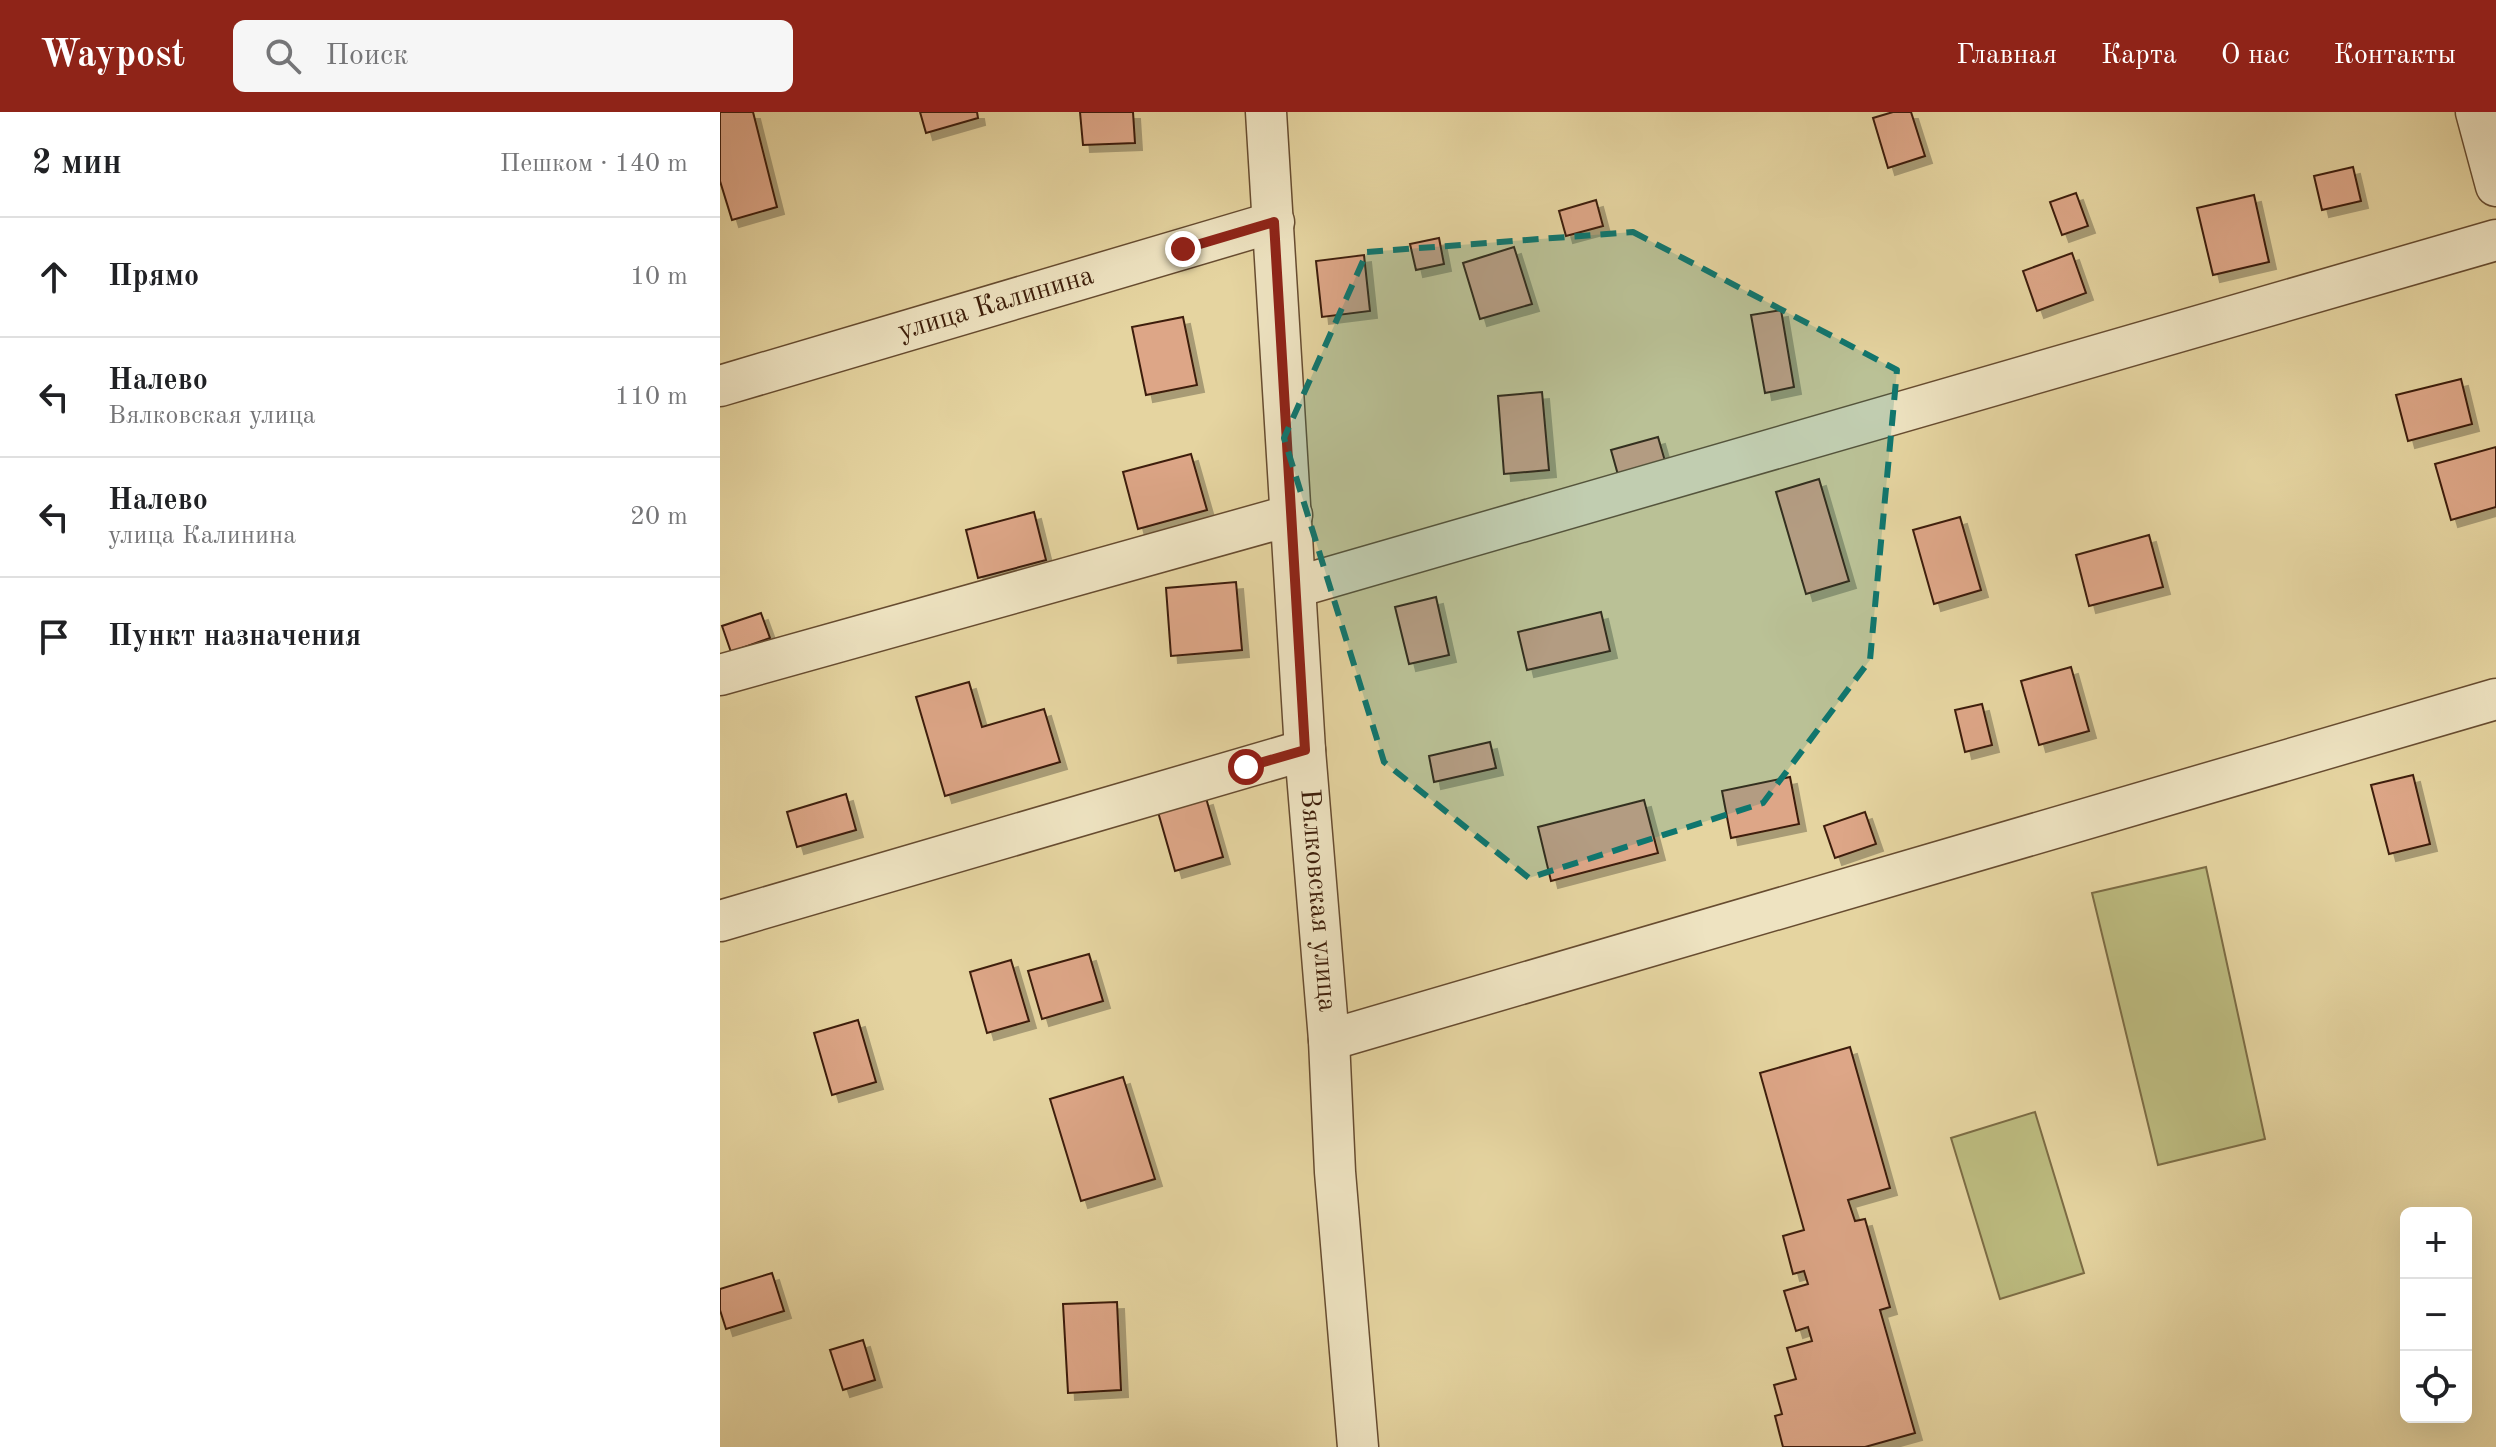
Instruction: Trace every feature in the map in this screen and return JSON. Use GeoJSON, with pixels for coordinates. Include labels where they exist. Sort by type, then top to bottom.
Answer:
{"type":"FeatureCollection","features":[{"type":"Feature","properties":{"kind":"street","name":"Вялковская улица"},"geometry":{"type":"LineString","coordinates":[[1266,112],[1305,750],[1358,1447]]}},
{"type":"Feature","properties":{"kind":"street"},"geometry":{"type":"LineString","coordinates":[[2476,112],[2496,186]]}},
{"type":"Feature","properties":{"kind":"street","name":"улица Калинина"},"geometry":{"type":"LineString","coordinates":[[720,386],[1274,222]]}},
{"type":"Feature","properties":{"kind":"street"},"geometry":{"type":"LineString","coordinates":[[1296,587],[2496,240]]}},
{"type":"Feature","properties":{"kind":"street"},"geometry":{"type":"LineString","coordinates":[[720,675],[1292,515]]}},
{"type":"Feature","properties":{"kind":"street"},"geometry":{"type":"LineString","coordinates":[[1329,1040],[2496,699]]}},
{"type":"Feature","properties":{"kind":"street"},"geometry":{"type":"LineString","coordinates":[[720,921],[1305,750]]}},
{"type":"Feature","properties":{"kind":"highlighted area"},"geometry":{"type":"Polygon","coordinates":[[[1633,232],[1897,370],[1870,660],[1763,803],[1529,878],[1384,762],[1284,438],[1367,252],[1633,232]]]}},
{"type":"Feature","properties":{"kind":"shaded area"},"geometry":{"type":"Polygon","coordinates":[[[2206,867],[2265,1139],[2158,1165],[2092,893],[2206,867]]]}},
{"type":"Feature","properties":{"kind":"shaded area"},"geometry":{"type":"Polygon","coordinates":[[[2035,1112],[2084,1273],[2000,1299],[1951,1138],[2035,1112]]]}},
{"type":"Feature","properties":{"kind":"building"},"geometry":{"type":"Polygon","coordinates":[[[720,112],[753,112],[777,207],[732,220],[720,181],[720,112]]]}},
{"type":"Feature","properties":{"kind":"building"},"geometry":{"type":"Polygon","coordinates":[[[920,112],[977,112],[978,118],[926,133],[920,112]]]}},
{"type":"Feature","properties":{"kind":"building"},"geometry":{"type":"Polygon","coordinates":[[[1080,112],[1133,112],[1135,143],[1083,145],[1080,112]]]}},
{"type":"Feature","properties":{"kind":"building"},"geometry":{"type":"Polygon","coordinates":[[[1893,112],[1911,112],[1925,156],[1888,168],[1873,118],[1893,112]]]}},
{"type":"Feature","properties":{"kind":"building"},"geometry":{"type":"Polygon","coordinates":[[[2353,167],[2361,201],[2322,210],[2314,176],[2353,167]]]}},
{"type":"Feature","properties":{"kind":"building"},"geometry":{"type":"Polygon","coordinates":[[[2076,193],[2088,226],[2062,235],[2050,202],[2076,193]]]}},
{"type":"Feature","properties":{"kind":"building"},"geometry":{"type":"Polygon","coordinates":[[[2254,195],[2269,262],[2213,275],[2197,208],[2254,195]]]}},
{"type":"Feature","properties":{"kind":"building"},"geometry":{"type":"Polygon","coordinates":[[[1596,200],[1603,226],[1566,236],[1559,211],[1596,200]]]}},
{"type":"Feature","properties":{"kind":"building"},"geometry":{"type":"Polygon","coordinates":[[[1439,238],[1444,264],[1416,270],[1410,244],[1439,238]]]}},
{"type":"Feature","properties":{"kind":"building"},"geometry":{"type":"Polygon","coordinates":[[[1514,247],[1532,304],[1480,319],[1463,263],[1514,247]]]}},
{"type":"Feature","properties":{"kind":"building"},"geometry":{"type":"Polygon","coordinates":[[[2072,253],[2086,293],[2037,311],[2023,271],[2072,253]]]}},
{"type":"Feature","properties":{"kind":"building"},"geometry":{"type":"Polygon","coordinates":[[[1364,255],[1370,311],[1322,317],[1316,261],[1364,255]]]}},
{"type":"Feature","properties":{"kind":"building"},"geometry":{"type":"Polygon","coordinates":[[[1781,310],[1794,387],[1765,393],[1751,315],[1781,310]]]}},
{"type":"Feature","properties":{"kind":"building"},"geometry":{"type":"Polygon","coordinates":[[[1183,317],[1197,385],[1146,395],[1132,327],[1183,317]]]}},
{"type":"Feature","properties":{"kind":"building"},"geometry":{"type":"Polygon","coordinates":[[[2461,379],[2472,424],[2408,441],[2396,395],[2461,379]]]}},
{"type":"Feature","properties":{"kind":"building"},"geometry":{"type":"Polygon","coordinates":[[[1542,392],[1549,470],[1504,474],[1498,396],[1542,392]]]}},
{"type":"Feature","properties":{"kind":"building"},"geometry":{"type":"Polygon","coordinates":[[[1658,437],[1669,475],[1622,489],[1611,450],[1658,437]]]}},
{"type":"Feature","properties":{"kind":"building"},"geometry":{"type":"Polygon","coordinates":[[[2496,447],[2496,507],[2451,520],[2435,464],[2496,447]]]}},
{"type":"Feature","properties":{"kind":"building"},"geometry":{"type":"Polygon","coordinates":[[[1191,454],[1207,510],[1138,529],[1123,472],[1191,454]]]}},
{"type":"Feature","properties":{"kind":"building"},"geometry":{"type":"Polygon","coordinates":[[[1819,479],[1849,581],[1806,594],[1776,492],[1819,479]]]}},
{"type":"Feature","properties":{"kind":"building"},"geometry":{"type":"Polygon","coordinates":[[[1034,512],[1046,560],[978,578],[966,530],[1034,512]]]}},
{"type":"Feature","properties":{"kind":"building"},"geometry":{"type":"Polygon","coordinates":[[[1960,517],[1981,590],[1934,604],[1913,530],[1960,517]]]}},
{"type":"Feature","properties":{"kind":"building"},"geometry":{"type":"Polygon","coordinates":[[[2149,535],[2163,587],[2089,606],[2076,555],[2149,535]]]}},
{"type":"Feature","properties":{"kind":"building"},"geometry":{"type":"Polygon","coordinates":[[[1236,582],[1242,650],[1171,656],[1166,588],[1236,582]]]}},
{"type":"Feature","properties":{"kind":"building"},"geometry":{"type":"Polygon","coordinates":[[[1436,597],[1449,655],[1409,664],[1395,607],[1436,597]]]}},
{"type":"Feature","properties":{"kind":"building"},"geometry":{"type":"Polygon","coordinates":[[[1601,612],[1610,651],[1527,670],[1518,632],[1601,612]]]}},
{"type":"Feature","properties":{"kind":"building"},"geometry":{"type":"Polygon","coordinates":[[[761,613],[770,638],[731,652],[722,626],[761,613]]]}},
{"type":"Feature","properties":{"kind":"building"},"geometry":{"type":"Polygon","coordinates":[[[2071,667],[2089,731],[2039,745],[2021,681],[2071,667]]]}},
{"type":"Feature","properties":{"kind":"building"},"geometry":{"type":"Polygon","coordinates":[[[969,682],[982,727],[1044,709],[1060,762],[945,796],[916,697],[969,682]]]}},
{"type":"Feature","properties":{"kind":"building"},"geometry":{"type":"Polygon","coordinates":[[[1982,704],[1992,745],[1965,752],[1955,710],[1982,704]]]}},
{"type":"Feature","properties":{"kind":"building"},"geometry":{"type":"Polygon","coordinates":[[[1490,742],[1496,768],[1434,782],[1429,756],[1490,742]]]}},
{"type":"Feature","properties":{"kind":"building"},"geometry":{"type":"Polygon","coordinates":[[[2413,775],[2430,844],[2389,854],[2371,785],[2413,775]]]}},
{"type":"Feature","properties":{"kind":"building"},"geometry":{"type":"Polygon","coordinates":[[[1790,777],[1799,824],[1731,838],[1722,791],[1790,777]]]}},
{"type":"Feature","properties":{"kind":"building"},"geometry":{"type":"Polygon","coordinates":[[[846,794],[856,830],[797,847],[787,812],[846,794]]]}},
{"type":"Feature","properties":{"kind":"building"},"geometry":{"type":"Polygon","coordinates":[[[1206,798],[1223,857],[1175,871],[1158,812],[1206,798]]]}},
{"type":"Feature","properties":{"kind":"building"},"geometry":{"type":"Polygon","coordinates":[[[1644,800],[1658,853],[1551,881],[1538,827],[1644,800]]]}},
{"type":"Feature","properties":{"kind":"building"},"geometry":{"type":"Polygon","coordinates":[[[1865,812],[1876,844],[1835,858],[1824,826],[1865,812]]]}},
{"type":"Feature","properties":{"kind":"building"},"geometry":{"type":"Polygon","coordinates":[[[1089,954],[1103,1001],[1042,1019],[1028,971],[1089,954]]]}},
{"type":"Feature","properties":{"kind":"building"},"geometry":{"type":"Polygon","coordinates":[[[1011,960],[1029,1021],[987,1033],[970,972],[1011,960]]]}},
{"type":"Feature","properties":{"kind":"building"},"geometry":{"type":"Polygon","coordinates":[[[858,1020],[876,1082],[832,1095],[814,1033],[858,1020]]]}},
{"type":"Feature","properties":{"kind":"building"},"geometry":{"type":"Polygon","coordinates":[[[1850,1047],[1890,1188],[1848,1200],[1855,1221],[1865,1219],[1890,1307],[1880,1310],[1915,1433],[1865,1447],[1783,1447],[1775,1416],[1782,1414],[1774,1385],[1796,1379],[1787,1348],[1812,1341],[1808,1327],[1796,1331],[1784,1291],[1808,1284],[1804,1271],[1793,1274],[1783,1236],[1804,1230],[1760,1073],[1850,1047]]]}},
{"type":"Feature","properties":{"kind":"building"},"geometry":{"type":"Polygon","coordinates":[[[1123,1077],[1155,1179],[1081,1201],[1050,1099],[1123,1077]]]}},
{"type":"Feature","properties":{"kind":"building"},"geometry":{"type":"Polygon","coordinates":[[[772,1273],[784,1311],[726,1329],[720,1310],[720,1289],[772,1273]]]}},
{"type":"Feature","properties":{"kind":"building"},"geometry":{"type":"Polygon","coordinates":[[[1117,1302],[1121,1390],[1068,1393],[1063,1304],[1117,1302]]]}},
{"type":"Feature","properties":{"kind":"building"},"geometry":{"type":"Polygon","coordinates":[[[863,1340],[875,1380],[843,1390],[830,1350],[863,1340]]]}},
{"type":"Feature","properties":{"kind":"route"},"geometry":{"type":"LineString","coordinates":[[1183,249],[1274,222],[1305,750],[1246,767]]}}]}
